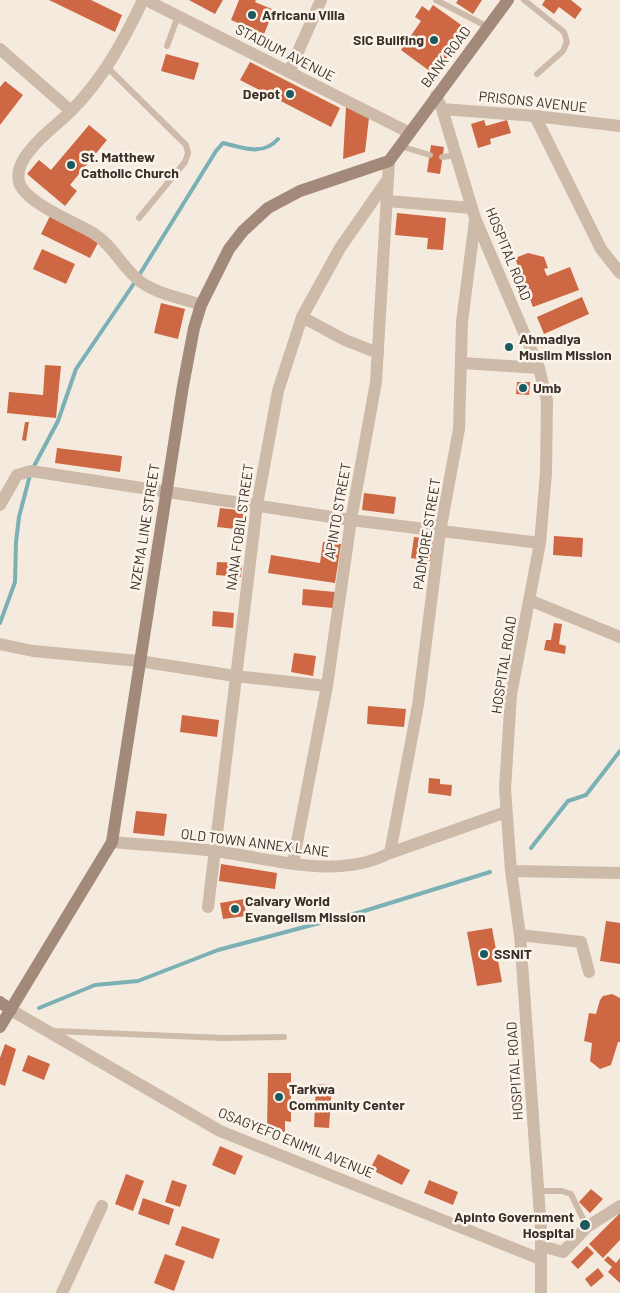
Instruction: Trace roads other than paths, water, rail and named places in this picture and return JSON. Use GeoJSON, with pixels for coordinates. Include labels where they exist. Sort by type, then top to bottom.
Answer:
{"type":"FeatureCollection","features":[{"type":"Feature","properties":{"kind":"street","name":"STADIUM AVENUE"},"geometry":{"type":"LineString","coordinates":[[144,0],[410,133]]}},
{"type":"Feature","properties":{"kind":"street"},"geometry":{"type":"LineString","coordinates":[[144,0],[107,67],[72,111],[27,154],[19,169],[19,182],[23,189],[43,206],[102,239],[111,247],[127,269],[140,281],[151,288],[201,305]]}},
{"type":"Feature","properties":{"kind":"street"},"geometry":{"type":"LineString","coordinates":[[290,72],[321,0]]}},
{"type":"Feature","properties":{"kind":"street","name":"BANK ROAD"},"geometry":{"type":"LineString","coordinates":[[410,133],[508,0]]}},
{"type":"Feature","properties":{"kind":"street"},"geometry":{"type":"LineString","coordinates":[[0,49],[72,111]]}},
{"type":"Feature","properties":{"kind":"street","name":"HOSPITAL ROAD"},"geometry":{"type":"LineString","coordinates":[[436,96],[442,109],[474,213],[539,368],[546,401],[546,472],[540,543],[511,695],[506,812],[510,871],[520,935],[539,1191],[541,1293]]}},
{"type":"Feature","properties":{"kind":"street","name":"PRISONS AVENUE"},"geometry":{"type":"LineString","coordinates":[[442,109],[536,116],[620,126]]}},
{"type":"Feature","properties":{"kind":"street"},"geometry":{"type":"LineString","coordinates":[[536,116],[602,249],[620,272]]}},
{"type":"Feature","properties":{"kind":"street"},"geometry":{"type":"LineString","coordinates":[[389,161],[410,133]]}},
{"type":"Feature","properties":{"kind":"street","name":"NZEMA LINE STREET"},"geometry":{"type":"LineString","coordinates":[[0,1027],[112,842],[182,386],[194,328],[201,305],[229,249],[242,231],[268,208],[319,183],[389,161]]}},
{"type":"Feature","properties":{"kind":"street","name":"APINTO STREET"},"geometry":{"type":"LineString","coordinates":[[293,863],[326,686],[350,520],[376,382],[389,161]]}},
{"type":"Feature","properties":{"kind":"street","name":"NANA FOBIL STREET"},"geometry":{"type":"LineString","coordinates":[[208,907],[257,505],[278,391],[302,317],[340,248],[388,179]]}},
{"type":"Feature","properties":{"kind":"street"},"geometry":{"type":"LineString","coordinates":[[387,201],[474,213]]}},
{"type":"Feature","properties":{"kind":"street","name":"PADMORE STREET"},"geometry":{"type":"LineString","coordinates":[[390,853],[418,705],[440,532],[460,429],[462,322],[474,213]]}},
{"type":"Feature","properties":{"kind":"street"},"geometry":{"type":"LineString","coordinates":[[302,317],[344,340],[378,353]]}},
{"type":"Feature","properties":{"kind":"street"},"geometry":{"type":"LineString","coordinates":[[462,363],[539,368]]}},
{"type":"Feature","properties":{"kind":"street"},"geometry":{"type":"LineString","coordinates":[[0,505],[17,475],[24,472],[166,491],[350,520],[540,543]]}},
{"type":"Feature","properties":{"kind":"street"},"geometry":{"type":"LineString","coordinates":[[530,600],[620,637]]}},
{"type":"Feature","properties":{"kind":"street"},"geometry":{"type":"LineString","coordinates":[[0,644],[33,651],[139,661],[235,676],[326,686]]}},
{"type":"Feature","properties":{"kind":"street","name":"OLD TOWN ANNEX LANE"},"geometry":{"type":"LineString","coordinates":[[112,842],[215,851],[324,868],[343,867],[377,860],[390,853],[506,812]]}},
{"type":"Feature","properties":{"kind":"street"},"geometry":{"type":"LineString","coordinates":[[510,871],[620,873]]}},
{"type":"Feature","properties":{"kind":"street"},"geometry":{"type":"LineString","coordinates":[[520,935],[581,942],[589,972]]}},
{"type":"Feature","properties":{"kind":"street","name":"OSAGYEFO ENIMIL AVENUE"},"geometry":{"type":"LineString","coordinates":[[0,1002],[45,1031],[220,1131],[541,1252],[563,1252],[587,1227]]}},
{"type":"Feature","properties":{"kind":"street"},"geometry":{"type":"LineString","coordinates":[[62,1293],[102,1206]]}},
{"type":"Feature","properties":{"kind":"street"},"geometry":{"type":"LineString","coordinates":[[587,1227],[620,1206]]}},
{"type":"Feature","properties":{"kind":"lane"},"geometry":{"type":"LineString","coordinates":[[436,0],[488,27]]}},
{"type":"Feature","properties":{"kind":"lane"},"geometry":{"type":"LineString","coordinates":[[524,0],[534,3],[564,32],[567,42],[563,51],[537,74]]}},
{"type":"Feature","properties":{"kind":"lane"},"geometry":{"type":"LineString","coordinates":[[167,46],[178,16]]}},
{"type":"Feature","properties":{"kind":"lane"},"geometry":{"type":"LineString","coordinates":[[107,67],[186,145],[188,154],[185,162],[139,218]]}},
{"type":"Feature","properties":{"kind":"lane"},"geometry":{"type":"LineString","coordinates":[[400,146],[430,155]]}},
{"type":"Feature","properties":{"kind":"lane"},"geometry":{"type":"LineString","coordinates":[[442,157],[456,155]]}},
{"type":"Feature","properties":{"kind":"lane"},"geometry":{"type":"LineString","coordinates":[[45,1031],[223,1038],[284,1037]]}},
{"type":"Feature","properties":{"kind":"lane"},"geometry":{"type":"LineString","coordinates":[[539,1191],[562,1191],[571,1194],[587,1227]]}},
{"type":"Feature","properties":{"kind":"waterway"},"geometry":{"type":"LineString","coordinates":[[33,468],[58,421],[76,369],[133,285],[216,151],[223,143],[259,149],[272,145],[278,139]]}},
{"type":"Feature","properties":{"kind":"waterway"},"geometry":{"type":"LineString","coordinates":[[0,623],[15,582],[19,517],[30,475]]}},
{"type":"Feature","properties":{"kind":"waterway"},"geometry":{"type":"LineString","coordinates":[[531,848],[568,801],[586,795],[620,751]]}},
{"type":"Feature","properties":{"kind":"waterway"},"geometry":{"type":"LineString","coordinates":[[39,1008],[95,985],[138,981],[218,950],[361,912],[490,872]]}},
{"type":"Feature","properties":{"kind":"place","name":"Africanu Villa"},"geometry":{"type":"Point","coordinates":[252,15]}},
{"type":"Feature","properties":{"kind":"place","name":"SIC Builfing"},"geometry":{"type":"Point","coordinates":[434,40]}},
{"type":"Feature","properties":{"kind":"place","name":"Depot"},"geometry":{"type":"Point","coordinates":[290,94]}},
{"type":"Feature","properties":{"kind":"place","name":"St. Matthew Catholic Church"},"geometry":{"type":"Point","coordinates":[71,165]}},
{"type":"Feature","properties":{"kind":"place","name":"Ahmadiya Muslim Mission"},"geometry":{"type":"Point","coordinates":[509,347]}},
{"type":"Feature","properties":{"kind":"place","name":"Umb"},"geometry":{"type":"Point","coordinates":[523,388]}},
{"type":"Feature","properties":{"kind":"place","name":"Calvary World Evangelism Mission"},"geometry":{"type":"Point","coordinates":[235,909]}},
{"type":"Feature","properties":{"kind":"place","name":"SSNIT"},"geometry":{"type":"Point","coordinates":[484,954]}},
{"type":"Feature","properties":{"kind":"place","name":"Tarkwa Community Center"},"geometry":{"type":"Point","coordinates":[279,1097]}},
{"type":"Feature","properties":{"kind":"place","name":"Apinto Government Hospital"},"geometry":{"type":"Point","coordinates":[585,1225]}}]}
